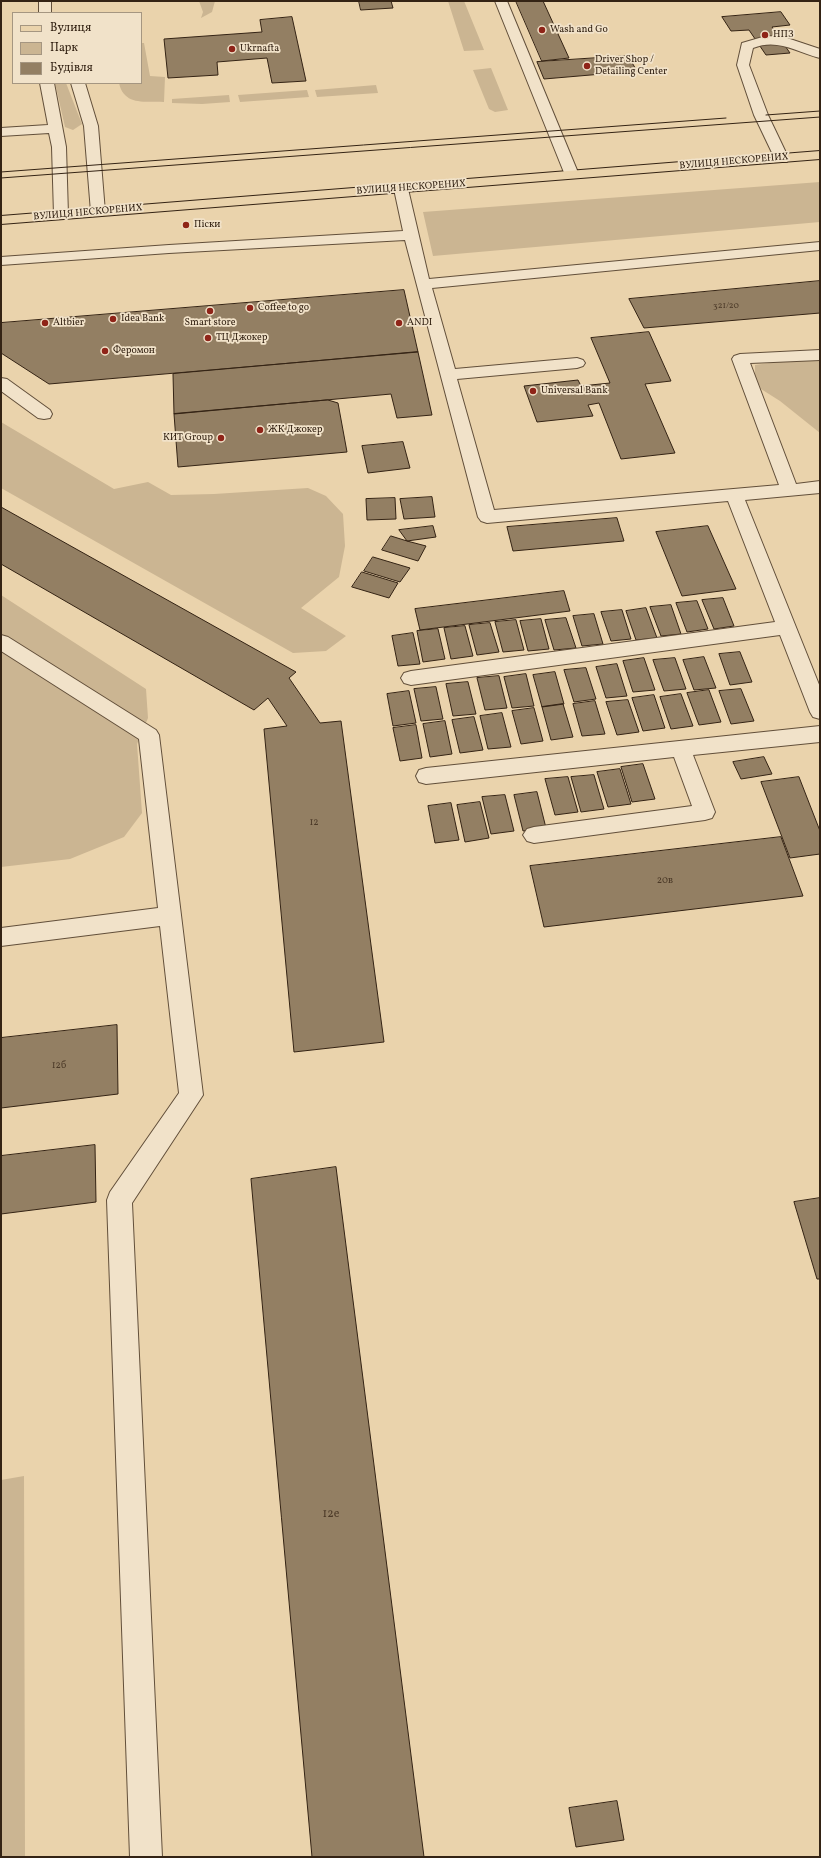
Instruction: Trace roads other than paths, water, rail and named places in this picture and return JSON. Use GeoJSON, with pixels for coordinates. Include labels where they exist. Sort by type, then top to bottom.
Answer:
{"type":"FeatureCollection","features":[{"type":"Feature","properties":{"kind":"main road","name":"ВУЛИЦЯ НЕСКОРЕНИХ"},"geometry":{"type":"LineString","coordinates":[[1,220],[820,155]]}},
{"type":"Feature","properties":{"kind":"lane"},"geometry":{"type":"LineString","coordinates":[[45,1],[45,12]]}},
{"type":"Feature","properties":{"kind":"lane"},"geometry":{"type":"LineString","coordinates":[[501,1],[572,175]]}},
{"type":"Feature","properties":{"kind":"lane"},"geometry":{"type":"LineString","coordinates":[[782,159],[760,115],[743,65],[747,46],[756,41],[780,39],[796,43],[820,54]]}},
{"type":"Feature","properties":{"kind":"lane"},"geometry":{"type":"LineString","coordinates":[[47,84],[59,147],[61,215]]}},
{"type":"Feature","properties":{"kind":"lane"},"geometry":{"type":"LineString","coordinates":[[78,84],[91,126],[98,212]]}},
{"type":"Feature","properties":{"kind":"lane"},"geometry":{"type":"LineString","coordinates":[[1,132],[56,128]]}},
{"type":"Feature","properties":{"kind":"lane"},"geometry":{"type":"LineString","coordinates":[[401,189],[424,284],[487,517],[820,487]]}},
{"type":"Feature","properties":{"kind":"lane"},"geometry":{"type":"LineString","coordinates":[[1,261],[169,248],[412,235]]}},
{"type":"Feature","properties":{"kind":"lane"},"geometry":{"type":"LineString","coordinates":[[424,284],[820,246]]}},
{"type":"Feature","properties":{"kind":"lane"},"geometry":{"type":"LineString","coordinates":[[790,490],[740,359],[820,355]]}},
{"type":"Feature","properties":{"kind":"lane"},"geometry":{"type":"LineString","coordinates":[[448,375],[577,363]]}},
{"type":"Feature","properties":{"kind":"lane"},"geometry":{"type":"LineString","coordinates":[[1,384],[44,414]]}},
{"type":"Feature","properties":{"kind":"lane"},"geometry":{"type":"LineString","coordinates":[[734,495],[820,712]]}},
{"type":"Feature","properties":{"kind":"lane"},"geometry":{"type":"LineString","coordinates":[[411,678],[786,626]]}},
{"type":"Feature","properties":{"kind":"lane"},"geometry":{"type":"LineString","coordinates":[[1,642],[149,736],[191,1095],[119,1200],[146,1857]]}},
{"type":"Feature","properties":{"kind":"lane"},"geometry":{"type":"LineString","coordinates":[[426,776],[820,734]]}},
{"type":"Feature","properties":{"kind":"lane"},"geometry":{"type":"LineString","coordinates":[[534,835],[705,812],[681,749]]}},
{"type":"Feature","properties":{"kind":"lane"},"geometry":{"type":"LineString","coordinates":[[1,937],[170,916]]}},
{"type":"Feature","properties":{"kind":"tram line"},"geometry":{"type":"LineString","coordinates":[[766,115],[820,111]]}},
{"type":"Feature","properties":{"kind":"tram line"},"geometry":{"type":"LineString","coordinates":[[1,178],[820,117]]}},
{"type":"Feature","properties":{"kind":"tram line"},"geometry":{"type":"LineString","coordinates":[[1,172],[726,118]]}},
{"type":"Feature","properties":{"kind":"place","name":"Wash and Go"},"geometry":{"type":"Point","coordinates":[542,30]}},
{"type":"Feature","properties":{"kind":"place","name":"НПЗ"},"geometry":{"type":"Point","coordinates":[765,35]}},
{"type":"Feature","properties":{"kind":"place","name":"Ukrnafta"},"geometry":{"type":"Point","coordinates":[232,49]}},
{"type":"Feature","properties":{"kind":"place","name":"Driver Shop / Detailing Center"},"geometry":{"type":"Point","coordinates":[587,66]}},
{"type":"Feature","properties":{"kind":"place","name":"Піски"},"geometry":{"type":"Point","coordinates":[186,225]}},
{"type":"Feature","properties":{"kind":"place","name":"Coffee to go"},"geometry":{"type":"Point","coordinates":[250,308]}},
{"type":"Feature","properties":{"kind":"place","name":"Smart store"},"geometry":{"type":"Point","coordinates":[210,311]}},
{"type":"Feature","properties":{"kind":"place","name":"Idea Bank"},"geometry":{"type":"Point","coordinates":[113,319]}},
{"type":"Feature","properties":{"kind":"place","name":"Altbier"},"geometry":{"type":"Point","coordinates":[45,323]}},
{"type":"Feature","properties":{"kind":"place","name":"ANDI"},"geometry":{"type":"Point","coordinates":[399,323]}},
{"type":"Feature","properties":{"kind":"place","name":"ТЦ Джокер"},"geometry":{"type":"Point","coordinates":[208,338]}},
{"type":"Feature","properties":{"kind":"place","name":"Феромон"},"geometry":{"type":"Point","coordinates":[105,351]}},
{"type":"Feature","properties":{"kind":"place","name":"Universal Bank"},"geometry":{"type":"Point","coordinates":[533,391]}},
{"type":"Feature","properties":{"kind":"place","name":"ЖК Джокер"},"geometry":{"type":"Point","coordinates":[260,430]}},
{"type":"Feature","properties":{"kind":"place","name":"КИТ Group"},"geometry":{"type":"Point","coordinates":[221,438]}}]}
